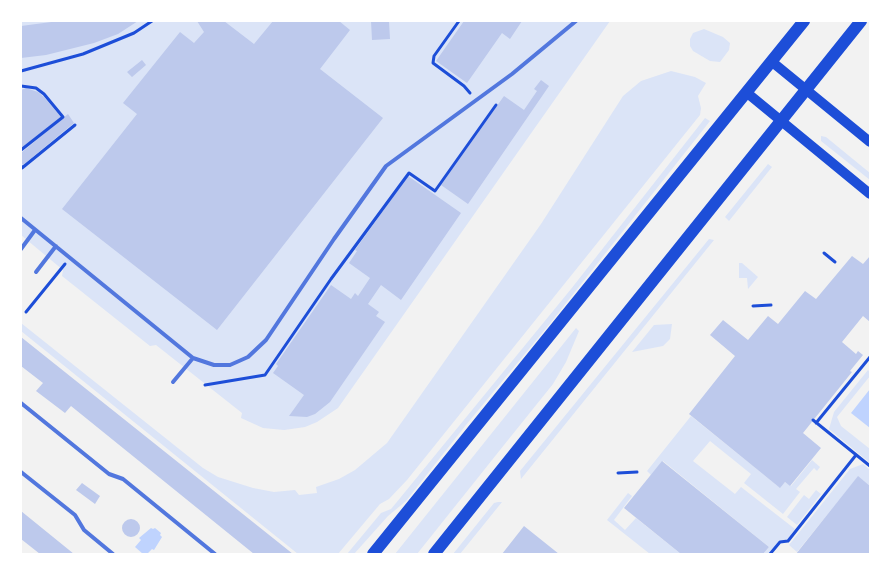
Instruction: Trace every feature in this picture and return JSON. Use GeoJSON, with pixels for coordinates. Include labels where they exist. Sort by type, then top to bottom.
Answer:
{"type":"FeatureCollection","features":[{"type":"Feature","properties":{"kind":"main road"},"geometry":{"type":"LineString","coordinates":[[373,554],[804,21]]}},
{"type":"Feature","properties":{"kind":"main road"},"geometry":{"type":"LineString","coordinates":[[434,554],[861,21]]}},
{"type":"Feature","properties":{"kind":"main road"},"geometry":{"type":"LineString","coordinates":[[771,61],[870,142]]}},
{"type":"Feature","properties":{"kind":"main road"},"geometry":{"type":"LineString","coordinates":[[746,92],[870,194]]}},
{"type":"Feature","properties":{"kind":"lane"},"geometry":{"type":"LineString","coordinates":[[21,219],[193,358],[214,365],[230,365],[259,349],[386,166],[477,101],[576,21]]}},
{"type":"Feature","properties":{"kind":"lane"},"geometry":{"type":"LineString","coordinates":[[21,249],[35,230]]}},
{"type":"Feature","properties":{"kind":"lane"},"geometry":{"type":"LineString","coordinates":[[36,272],[56,246]]}},
{"type":"Feature","properties":{"kind":"lane"},"geometry":{"type":"LineString","coordinates":[[173,382],[193,358]]}},
{"type":"Feature","properties":{"kind":"lane"},"geometry":{"type":"LineString","coordinates":[[21,403],[109,474],[123,479],[215,554]]}},
{"type":"Feature","properties":{"kind":"lane"},"geometry":{"type":"LineString","coordinates":[[21,472],[75,515],[84,530],[113,554]]}},
{"type":"Feature","properties":{"kind":"path"},"geometry":{"type":"LineString","coordinates":[[21,71],[82,54],[134,33],[152,21]]}},
{"type":"Feature","properties":{"kind":"path"},"geometry":{"type":"LineString","coordinates":[[459,21],[434,56],[433,63],[464,86],[488,116]]}},
{"type":"Feature","properties":{"kind":"path"},"geometry":{"type":"LineString","coordinates":[[21,86],[36,88],[63,117],[21,150]]}},
{"type":"Feature","properties":{"kind":"path"},"geometry":{"type":"LineString","coordinates":[[205,385],[265,375],[331,279],[409,173],[435,191],[496,105]]}},
{"type":"Feature","properties":{"kind":"path"},"geometry":{"type":"LineString","coordinates":[[21,166],[22,168],[75,125]]}},
{"type":"Feature","properties":{"kind":"path"},"geometry":{"type":"LineString","coordinates":[[824,253],[835,262]]}},
{"type":"Feature","properties":{"kind":"path"},"geometry":{"type":"LineString","coordinates":[[26,312],[70,258]]}},
{"type":"Feature","properties":{"kind":"path"},"geometry":{"type":"LineString","coordinates":[[753,306],[771,305]]}},
{"type":"Feature","properties":{"kind":"path"},"geometry":{"type":"LineString","coordinates":[[870,357],[815,422],[870,466]]}},
{"type":"Feature","properties":{"kind":"path"},"geometry":{"type":"LineString","coordinates":[[770,554],[780,542],[788,541],[856,455]]}},
{"type":"Feature","properties":{"kind":"path"},"geometry":{"type":"LineString","coordinates":[[618,473],[637,472]]}},
{"type":"Feature","properties":{"kind":"shaded area"},"geometry":{"type":"Polygon","coordinates":[[[21,21],[610,21],[338,408],[305,427],[284,430],[263,428],[241,418],[242,413],[156,345],[150,346],[62,276],[63,270],[21,235],[21,21]]]}},
{"type":"Feature","properties":{"kind":"shaded area"},"geometry":{"type":"Polygon","coordinates":[[[704,29],[723,37],[730,43],[729,50],[720,62],[710,61],[693,51],[690,46],[693,33],[704,29]]]}},
{"type":"Feature","properties":{"kind":"shaded area"},"geometry":{"type":"Polygon","coordinates":[[[671,71],[695,77],[706,83],[698,96],[700,115],[407,480],[389,499],[380,504],[338,554],[298,554],[21,331],[21,323],[203,468],[218,477],[274,492],[295,490],[299,495],[317,493],[316,487],[339,479],[355,470],[387,443],[541,224],[623,96],[641,81],[671,71]]]}},
{"type":"Feature","properties":{"kind":"shaded area"},"geometry":{"type":"Polygon","coordinates":[[[705,118],[710,121],[406,501],[388,516],[354,554],[347,554],[381,513],[391,509],[396,503],[571,289],[705,118]]]}},
{"type":"Feature","properties":{"kind":"shaded area"},"geometry":{"type":"Polygon","coordinates":[[[821,136],[826,137],[870,173],[870,180],[821,141],[821,136]]]}},
{"type":"Feature","properties":{"kind":"shaded area"},"geometry":{"type":"Polygon","coordinates":[[[768,164],[772,167],[729,221],[725,217],[768,164]]]}},
{"type":"Feature","properties":{"kind":"shaded area"},"geometry":{"type":"Polygon","coordinates":[[[709,239],[714,240],[521,479],[520,471],[709,239]]]}},
{"type":"Feature","properties":{"kind":"shaded area"},"geometry":{"type":"Polygon","coordinates":[[[739,263],[758,277],[748,289],[747,278],[739,278],[739,263]]]}},
{"type":"Feature","properties":{"kind":"shaded area"},"geometry":{"type":"Polygon","coordinates":[[[672,324],[670,339],[663,346],[632,352],[654,325],[672,324]]]}},
{"type":"Feature","properties":{"kind":"shaded area"},"geometry":{"type":"Polygon","coordinates":[[[576,328],[579,331],[566,362],[553,384],[417,554],[395,554],[576,328]]]}},
{"type":"Feature","properties":{"kind":"shaded area"},"geometry":{"type":"Polygon","coordinates":[[[868,370],[870,376],[837,417],[841,426],[870,449],[870,463],[829,429],[834,412],[868,370]]]}},
{"type":"Feature","properties":{"kind":"shaded area"},"geometry":{"type":"Polygon","coordinates":[[[691,416],[779,487],[785,482],[791,486],[812,460],[820,467],[817,471],[814,468],[796,489],[800,492],[783,514],[744,483],[751,474],[710,441],[693,461],[735,494],[741,487],[795,529],[787,541],[779,542],[769,554],[763,554],[769,547],[663,461],[651,475],[647,471],[691,416]]]}},
{"type":"Feature","properties":{"kind":"shaded area"},"geometry":{"type":"Polygon","coordinates":[[[863,464],[870,470],[870,486],[858,477],[797,552],[789,545],[850,469],[863,464]]]}},
{"type":"Feature","properties":{"kind":"shaded area"},"geometry":{"type":"Polygon","coordinates":[[[816,490],[821,494],[797,525],[787,517],[804,495],[809,499],[816,490]]]}},
{"type":"Feature","properties":{"kind":"shaded area"},"geometry":{"type":"Polygon","coordinates":[[[628,493],[632,496],[614,520],[625,530],[636,518],[681,554],[650,554],[607,520],[628,493]]]}},
{"type":"Feature","properties":{"kind":"shaded area"},"geometry":{"type":"Polygon","coordinates":[[[502,502],[460,554],[453,554],[494,503],[502,502]]]}},
{"type":"Feature","properties":{"kind":"water"},"geometry":{"type":"Polygon","coordinates":[[[870,389],[870,428],[851,413],[870,389]]]}},
{"type":"Feature","properties":{"kind":"water"},"geometry":{"type":"Polygon","coordinates":[[[151,528],[155,528],[162,537],[154,550],[143,554],[135,547],[141,540],[139,538],[151,528]]]}},
{"type":"Feature","properties":{"kind":"building"},"geometry":{"type":"Polygon","coordinates":[[[59,21],[138,21],[118,34],[94,43],[46,55],[21,58],[21,26],[59,21]]]}},
{"type":"Feature","properties":{"kind":"building"},"geometry":{"type":"Polygon","coordinates":[[[197,21],[224,21],[254,44],[273,21],[339,21],[350,30],[320,69],[383,118],[217,330],[62,209],[137,114],[123,103],[180,32],[194,43],[204,32],[197,21]]]}},
{"type":"Feature","properties":{"kind":"building"},"geometry":{"type":"Polygon","coordinates":[[[371,21],[389,21],[390,39],[372,40],[371,21]]]}},
{"type":"Feature","properties":{"kind":"building"},"geometry":{"type":"Polygon","coordinates":[[[464,21],[522,21],[510,39],[502,33],[467,83],[436,61],[464,21]]]}},
{"type":"Feature","properties":{"kind":"building"},"geometry":{"type":"Polygon","coordinates":[[[142,60],[146,65],[132,77],[127,72],[142,60]]]}},
{"type":"Feature","properties":{"kind":"building"},"geometry":{"type":"Polygon","coordinates":[[[541,80],[549,86],[468,204],[441,185],[504,96],[524,110],[537,91],[534,89],[541,80]]]}},
{"type":"Feature","properties":{"kind":"building"},"geometry":{"type":"Polygon","coordinates":[[[26,88],[38,92],[61,117],[21,148],[21,90],[26,88]]]}},
{"type":"Feature","properties":{"kind":"building"},"geometry":{"type":"Polygon","coordinates":[[[68,114],[74,123],[23,165],[21,153],[68,114]]]}},
{"type":"Feature","properties":{"kind":"building"},"geometry":{"type":"Polygon","coordinates":[[[408,176],[461,213],[401,300],[381,285],[368,304],[379,312],[376,316],[385,322],[330,402],[315,414],[307,417],[289,416],[304,395],[273,373],[278,366],[276,364],[331,285],[351,299],[355,293],[358,296],[370,278],[349,263],[357,251],[355,250],[408,176]]]}},
{"type":"Feature","properties":{"kind":"building"},"geometry":{"type":"Polygon","coordinates":[[[852,256],[863,264],[870,256],[870,322],[863,316],[842,342],[856,354],[858,351],[863,355],[803,433],[821,448],[790,486],[785,482],[780,488],[689,414],[735,356],[710,335],[723,320],[748,340],[768,316],[778,324],[805,291],[816,299],[852,256]]]}},
{"type":"Feature","properties":{"kind":"building"},"geometry":{"type":"Polygon","coordinates":[[[21,337],[293,554],[254,554],[71,406],[65,413],[36,391],[43,383],[21,366],[21,337]]]}},
{"type":"Feature","properties":{"kind":"building"},"geometry":{"type":"Polygon","coordinates":[[[662,461],[769,547],[763,554],[681,554],[624,508],[662,461]]]}},
{"type":"Feature","properties":{"kind":"building"},"geometry":{"type":"Polygon","coordinates":[[[858,476],[870,486],[870,554],[796,554],[858,476]]]}},
{"type":"Feature","properties":{"kind":"building"},"geometry":{"type":"Polygon","coordinates":[[[82,483],[100,496],[95,504],[76,490],[82,483]]]}},
{"type":"Feature","properties":{"kind":"building"},"geometry":{"type":"Polygon","coordinates":[[[21,511],[74,554],[40,554],[21,539],[21,511]]]}},
{"type":"Feature","properties":{"kind":"building"},"geometry":{"type":"Polygon","coordinates":[[[131,519],[137,522],[140,528],[137,534],[131,537],[125,534],[122,528],[125,522],[131,519]]]}},
{"type":"Feature","properties":{"kind":"building"},"geometry":{"type":"Polygon","coordinates":[[[524,526],[559,554],[502,554],[524,526]]]}}]}
